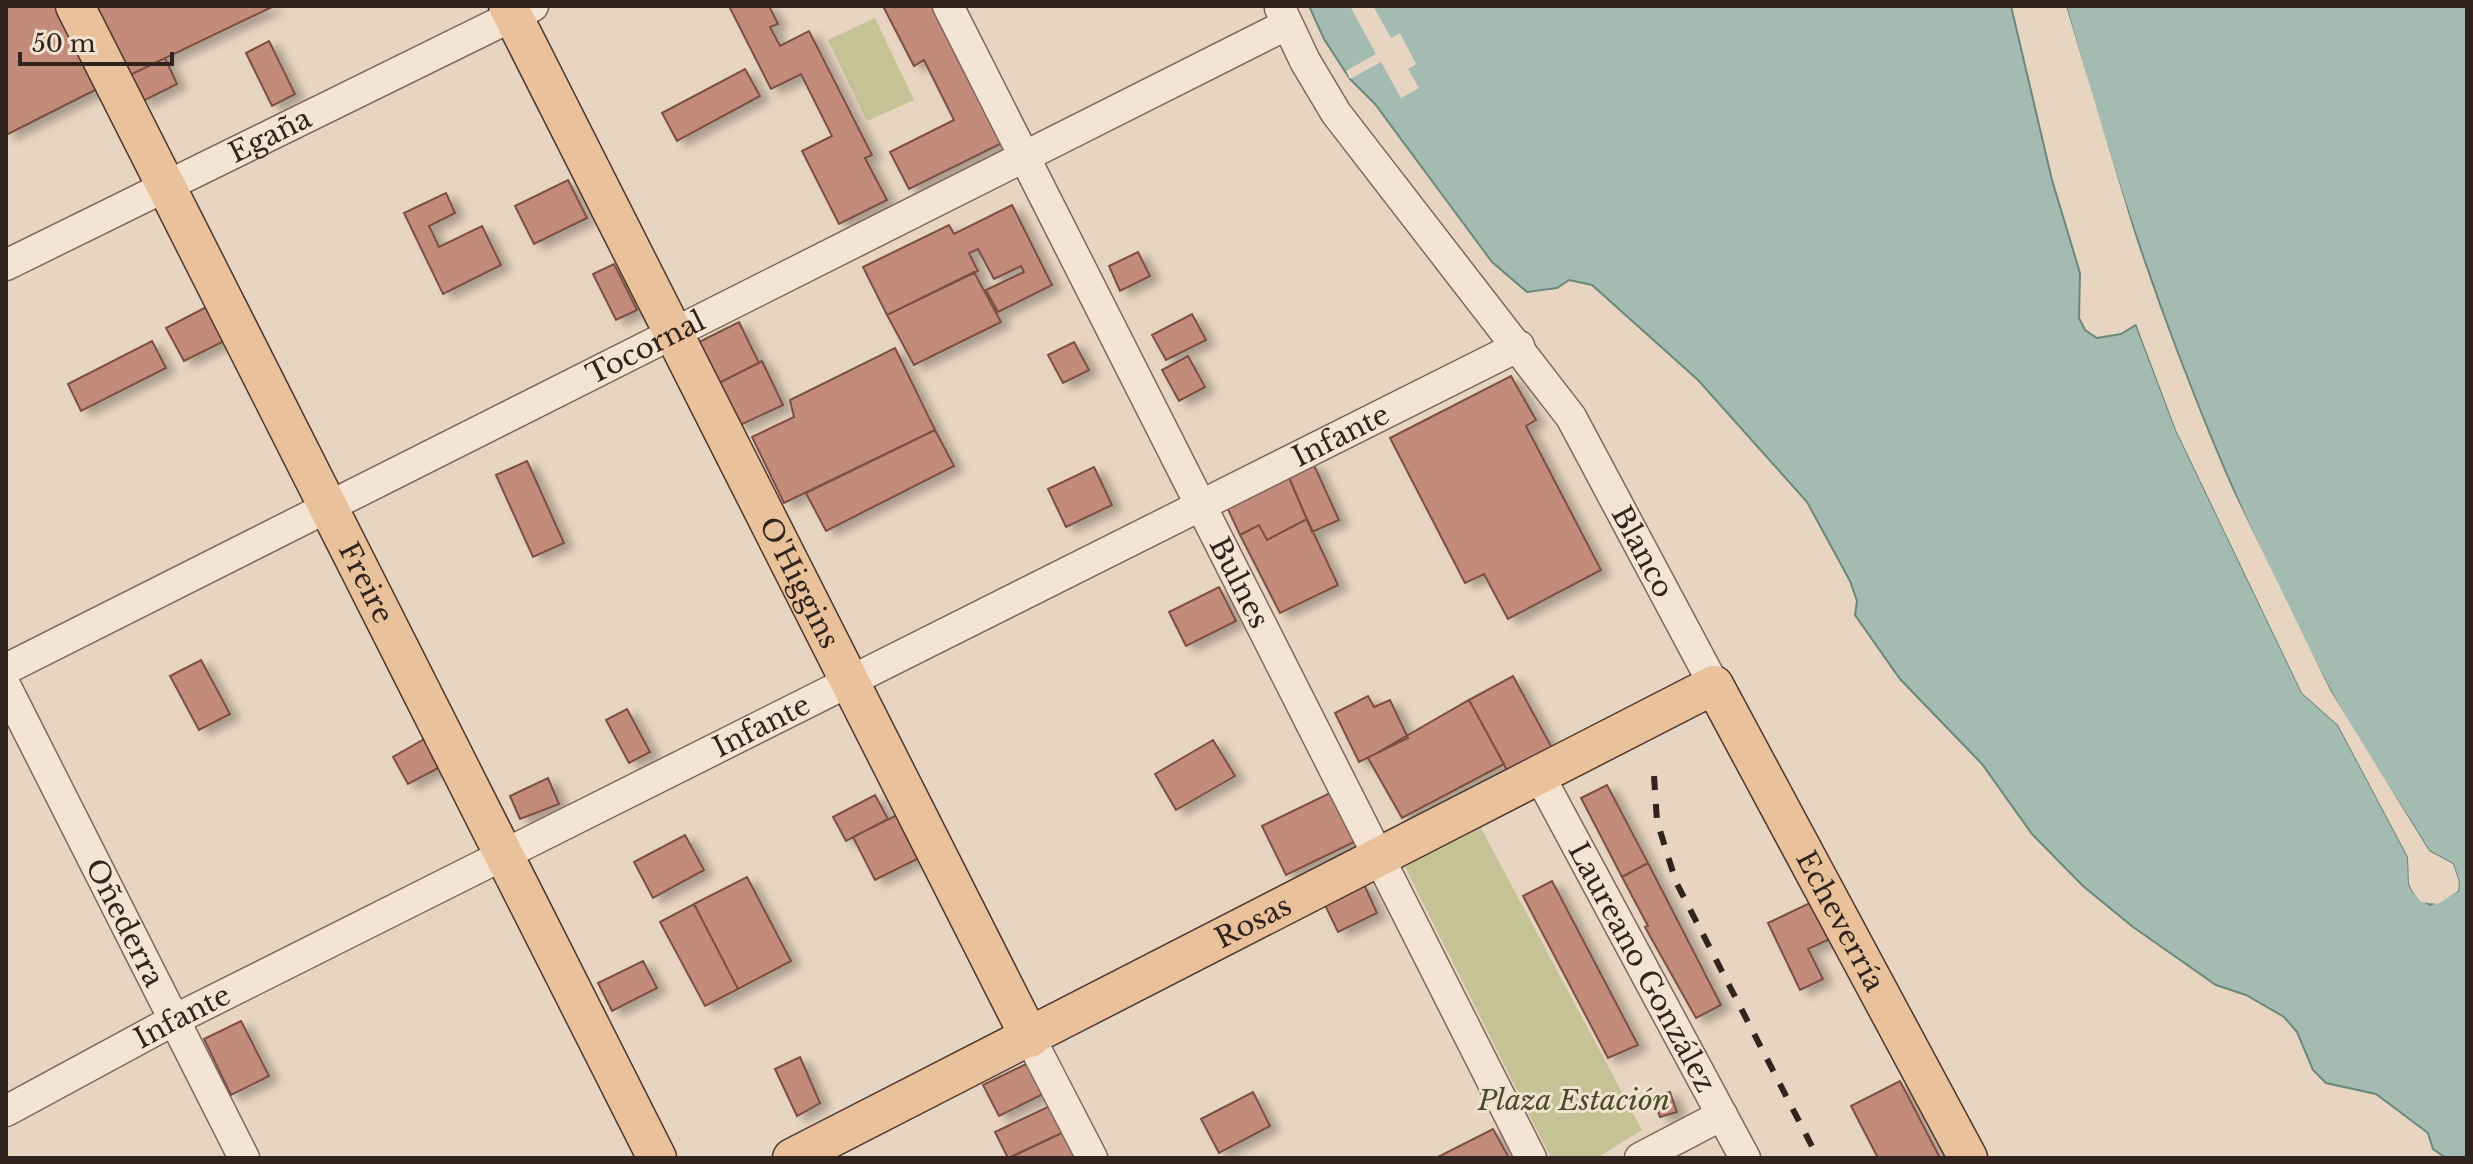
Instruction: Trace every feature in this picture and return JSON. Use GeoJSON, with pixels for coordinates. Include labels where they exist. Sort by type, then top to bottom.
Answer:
{"type":"FeatureCollection","features":[{"type":"Feature","properties":{"kind":"main road","name":"Freire"},"geometry":{"type":"LineString","coordinates":[[75,6],[657,1158]]}},
{"type":"Feature","properties":{"kind":"main road","name":"O'Higgins"},"geometry":{"type":"LineString","coordinates":[[518,9],[674,335],[1030,1038]]}},
{"type":"Feature","properties":{"kind":"main road","name":"Rosas"},"geometry":{"type":"LineString","coordinates":[[792,1158],[1714,685]]}},
{"type":"Feature","properties":{"kind":"main road","name":"Echeverría"},"geometry":{"type":"LineString","coordinates":[[1714,685],[1968,1158]]}},
{"type":"Feature","properties":{"kind":"street","name":"Bulnes"},"geometry":{"type":"LineString","coordinates":[[948,6],[1531,1158]]}},
{"type":"Feature","properties":{"kind":"street","name":"Egaña"},"geometry":{"type":"LineString","coordinates":[[6,265],[518,9]]}},
{"type":"Feature","properties":{"kind":"street","name":"Tocornal"},"geometry":{"type":"LineString","coordinates":[[6,669],[1025,159],[1283,16]]}},
{"type":"Feature","properties":{"kind":"street","name":"Blanco"},"geometry":{"type":"LineString","coordinates":[[1283,16],[1336,113],[1571,417],[1714,685]]}},
{"type":"Feature","properties":{"kind":"street","name":"Infante"},"geometry":{"type":"LineString","coordinates":[[6,1111],[174,1020],[1519,346]]}},
{"type":"Feature","properties":{"kind":"street","name":"Oñederra"},"geometry":{"type":"LineString","coordinates":[[6,687],[244,1158]]}},
{"type":"Feature","properties":{"kind":"street","name":"Laureano González"},"geometry":{"type":"LineString","coordinates":[[1539,775],[1745,1158]]}},
{"type":"Feature","properties":{"kind":"street","name":"O'Higgins"},"geometry":{"type":"LineString","coordinates":[[1030,1038],[1092,1158]]}},
{"type":"Feature","properties":{"kind":"street"},"geometry":{"type":"LineString","coordinates":[[1640,1158],[1722,1115]]}},
{"type":"Feature","properties":{"kind":"green space"},"geometry":{"type":"Polygon","coordinates":[[[875,18],[914,100],[867,121],[828,40],[875,18]]]}},
{"type":"Feature","properties":{"kind":"green space","name":"Plaza Estación"},"geometry":{"type":"Polygon","coordinates":[[[1481,828],[1642,1130],[1597,1158],[1551,1158],[1405,867],[1481,828]]]}},
{"type":"Feature","properties":{"kind":"shaded area"},"geometry":{"type":"Polygon","coordinates":[[[1309,6],[2011,6],[2052,180],[2080,273],[2079,318],[2085,330],[2097,338],[2121,334],[2136,325],[2176,430],[2302,693],[2338,725],[2408,857],[2409,884],[2413,892],[2430,905],[2458,891],[2459,882],[2453,864],[2429,851],[2352,728],[2286,604],[2247,521],[2178,354],[2147,268],[2091,95],[2066,6],[2467,6],[2467,1158],[2446,1158],[2433,1149],[2428,1133],[2376,1094],[2326,1083],[2313,1070],[2297,1032],[2284,1017],[2246,995],[2216,985],[2133,927],[2083,886],[2032,834],[1982,764],[1900,679],[1855,615],[1857,601],[1850,581],[1807,502],[1698,380],[1592,285],[1569,280],[1557,288],[1527,292],[1492,262],[1375,104],[1350,79],[1324,39],[1309,6]]]}},
{"type":"Feature","properties":{"kind":"pier"},"geometry":{"type":"Polygon","coordinates":[[[1350,6],[1373,6],[1391,38],[1400,33],[1416,64],[1408,69],[1419,88],[1401,98],[1381,62],[1350,79],[1346,71],[1376,54],[1350,6]]]}},
{"type":"Feature","properties":{"kind":"pier"},"geometry":{"type":"Polygon","coordinates":[[[2062,6],[2066,6],[2149,282],[2220,464],[2330,690],[2429,851],[2453,864],[2459,882],[2458,891],[2438,904],[2421,902],[2413,892],[2409,884],[2408,857],[2338,725],[2302,693],[2176,430],[2135,321],[2140,323],[2214,505],[2305,690],[2341,723],[2411,856],[2416,890],[2430,901],[2444,897],[2454,889],[2449,866],[2426,853],[2327,692],[2216,466],[2145,284],[2108,171],[2062,6]]]}},
{"type":"Feature","properties":{"kind":"building"},"geometry":{"type":"Polygon","coordinates":[[[6,6],[62,6],[105,85],[6,135],[6,6]]]}},
{"type":"Feature","properties":{"kind":"building"},"geometry":{"type":"Polygon","coordinates":[[[95,6],[274,6],[128,76],[95,6]]]}},
{"type":"Feature","properties":{"kind":"building"},"geometry":{"type":"Polygon","coordinates":[[[729,6],[769,6],[778,24],[770,27],[780,46],[809,31],[872,155],[865,158],[887,200],[839,224],[802,151],[832,136],[801,74],[771,89],[729,6]]]}},
{"type":"Feature","properties":{"kind":"building"},"geometry":{"type":"Polygon","coordinates":[[[883,6],[933,6],[1002,143],[909,189],[890,152],[954,120],[924,60],[914,66],[883,6]]]}},
{"type":"Feature","properties":{"kind":"building"},"geometry":{"type":"Polygon","coordinates":[[[269,41],[295,94],[272,106],[246,53],[269,41]]]}},
{"type":"Feature","properties":{"kind":"building"},"geometry":{"type":"Polygon","coordinates":[[[165,58],[177,84],[141,102],[128,76],[165,58]]]}},
{"type":"Feature","properties":{"kind":"building"},"geometry":{"type":"Polygon","coordinates":[[[745,69],[760,96],[677,141],[662,113],[745,69]]]}},
{"type":"Feature","properties":{"kind":"building"},"geometry":{"type":"Polygon","coordinates":[[[568,180],[587,218],[534,244],[515,206],[568,180]]]}},
{"type":"Feature","properties":{"kind":"building"},"geometry":{"type":"Polygon","coordinates":[[[446,193],[455,213],[429,226],[439,247],[482,226],[501,265],[443,294],[404,213],[446,193]]]}},
{"type":"Feature","properties":{"kind":"building"},"geometry":{"type":"Polygon","coordinates":[[[1012,205],[1052,285],[998,312],[986,290],[1024,272],[1021,266],[994,279],[978,249],[969,253],[978,271],[887,315],[863,267],[949,225],[954,234],[1012,205]]]}},
{"type":"Feature","properties":{"kind":"building"},"geometry":{"type":"Polygon","coordinates":[[[1138,252],[1150,276],[1120,291],[1109,266],[1138,252]]]}},
{"type":"Feature","properties":{"kind":"building"},"geometry":{"type":"Polygon","coordinates":[[[614,264],[637,310],[616,320],[593,274],[614,264]]]}},
{"type":"Feature","properties":{"kind":"building"},"geometry":{"type":"Polygon","coordinates":[[[974,272],[1001,322],[914,365],[887,315],[974,272]]]}},
{"type":"Feature","properties":{"kind":"building"},"geometry":{"type":"Polygon","coordinates":[[[212,304],[230,338],[184,361],[166,328],[212,304]]]}},
{"type":"Feature","properties":{"kind":"building"},"geometry":{"type":"Polygon","coordinates":[[[1192,314],[1206,340],[1166,360],[1152,335],[1192,314]]]}},
{"type":"Feature","properties":{"kind":"building"},"geometry":{"type":"Polygon","coordinates":[[[739,322],[759,363],[717,384],[697,343],[739,322]]]}},
{"type":"Feature","properties":{"kind":"building"},"geometry":{"type":"Polygon","coordinates":[[[152,341],[166,368],[81,411],[68,384],[152,341]]]}},
{"type":"Feature","properties":{"kind":"building"},"geometry":{"type":"Polygon","coordinates":[[[1074,342],[1089,370],[1063,383],[1048,355],[1074,342]]]}},
{"type":"Feature","properties":{"kind":"building"},"geometry":{"type":"Polygon","coordinates":[[[895,348],[935,430],[784,503],[752,437],[794,417],[790,400],[895,348]]]}},
{"type":"Feature","properties":{"kind":"building"},"geometry":{"type":"Polygon","coordinates":[[[1188,356],[1205,387],[1179,401],[1162,370],[1188,356]]]}},
{"type":"Feature","properties":{"kind":"building"},"geometry":{"type":"Polygon","coordinates":[[[762,361],[783,405],[738,426],[717,384],[762,361]]]}},
{"type":"Feature","properties":{"kind":"building"},"geometry":{"type":"Polygon","coordinates":[[[1511,376],[1536,420],[1526,426],[1601,570],[1508,619],[1484,574],[1465,583],[1390,438],[1511,376]]]}},
{"type":"Feature","properties":{"kind":"building"},"geometry":{"type":"Polygon","coordinates":[[[935,430],[954,466],[826,531],[806,493],[935,430]]]}},
{"type":"Feature","properties":{"kind":"building"},"geometry":{"type":"Polygon","coordinates":[[[527,461],[564,543],[533,557],[496,475],[527,461]]]}},
{"type":"Feature","properties":{"kind":"building"},"geometry":{"type":"Polygon","coordinates":[[[1313,463],[1339,520],[1312,532],[1287,473],[1313,463]]]}},
{"type":"Feature","properties":{"kind":"building"},"geometry":{"type":"Polygon","coordinates":[[[1094,467],[1112,505],[1066,527],[1048,489],[1094,467]]]}},
{"type":"Feature","properties":{"kind":"building"},"geometry":{"type":"Polygon","coordinates":[[[1287,473],[1307,519],[1267,540],[1259,525],[1240,535],[1225,503],[1287,473]]]}},
{"type":"Feature","properties":{"kind":"building"},"geometry":{"type":"Polygon","coordinates":[[[1307,519],[1338,585],[1280,613],[1240,535],[1259,525],[1267,540],[1307,519]]]}},
{"type":"Feature","properties":{"kind":"building"},"geometry":{"type":"Polygon","coordinates":[[[1219,587],[1236,621],[1186,646],[1169,612],[1219,587]]]}},
{"type":"Feature","properties":{"kind":"building"},"geometry":{"type":"Polygon","coordinates":[[[201,660],[230,714],[199,730],[170,676],[201,660]]]}},
{"type":"Feature","properties":{"kind":"building"},"geometry":{"type":"Polygon","coordinates":[[[1513,676],[1552,748],[1508,772],[1469,700],[1513,676]]]}},
{"type":"Feature","properties":{"kind":"building"},"geometry":{"type":"Polygon","coordinates":[[[1368,696],[1374,707],[1390,700],[1408,738],[1359,762],[1335,713],[1368,696]]]}},
{"type":"Feature","properties":{"kind":"building"},"geometry":{"type":"Polygon","coordinates":[[[1469,700],[1504,764],[1402,818],[1368,758],[1469,700]]]}},
{"type":"Feature","properties":{"kind":"building"},"geometry":{"type":"Polygon","coordinates":[[[627,709],[650,752],[629,763],[606,720],[627,709]]]}},
{"type":"Feature","properties":{"kind":"building"},"geometry":{"type":"Polygon","coordinates":[[[426,738],[442,766],[408,784],[393,757],[426,738]]]}},
{"type":"Feature","properties":{"kind":"building"},"geometry":{"type":"Polygon","coordinates":[[[1213,740],[1235,776],[1176,810],[1155,774],[1213,740]]]}},
{"type":"Feature","properties":{"kind":"building"},"geometry":{"type":"Polygon","coordinates":[[[548,778],[559,804],[520,819],[510,796],[548,778]]]}},
{"type":"Feature","properties":{"kind":"building"},"geometry":{"type":"Polygon","coordinates":[[[1607,785],[1648,863],[1622,877],[1581,798],[1607,785]]]}},
{"type":"Feature","properties":{"kind":"building"},"geometry":{"type":"Polygon","coordinates":[[[1330,793],[1354,842],[1286,875],[1262,826],[1330,793]]]}},
{"type":"Feature","properties":{"kind":"building"},"geometry":{"type":"Polygon","coordinates":[[[875,795],[888,819],[846,841],[833,817],[875,795]]]}},
{"type":"Feature","properties":{"kind":"building"},"geometry":{"type":"Polygon","coordinates":[[[899,814],[921,857],[875,880],[853,837],[899,814]]]}},
{"type":"Feature","properties":{"kind":"building"},"geometry":{"type":"Polygon","coordinates":[[[685,835],[704,870],[653,898],[634,862],[685,835]]]}},
{"type":"Feature","properties":{"kind":"building"},"geometry":{"type":"Polygon","coordinates":[[[1648,863],[1721,1005],[1696,1018],[1645,927],[1648,926],[1622,877],[1648,863]]]}},
{"type":"Feature","properties":{"kind":"building"},"geometry":{"type":"Polygon","coordinates":[[[747,877],[791,961],[738,989],[694,904],[747,877]]]}},
{"type":"Feature","properties":{"kind":"building"},"geometry":{"type":"Polygon","coordinates":[[[1552,881],[1638,1045],[1608,1058],[1523,896],[1552,881]]]}},
{"type":"Feature","properties":{"kind":"building"},"geometry":{"type":"Polygon","coordinates":[[[1363,882],[1377,913],[1338,932],[1323,901],[1363,882]]]}},
{"type":"Feature","properties":{"kind":"building"},"geometry":{"type":"Polygon","coordinates":[[[1816,900],[1834,937],[1808,949],[1823,979],[1800,990],[1768,923],[1816,900]]]}},
{"type":"Feature","properties":{"kind":"building"},"geometry":{"type":"Polygon","coordinates":[[[694,904],[738,989],[705,1006],[660,922],[694,904]]]}},
{"type":"Feature","properties":{"kind":"building"},"geometry":{"type":"Polygon","coordinates":[[[643,961],[657,988],[612,1011],[598,983],[643,961]]]}},
{"type":"Feature","properties":{"kind":"building"},"geometry":{"type":"Polygon","coordinates":[[[241,1021],[269,1076],[231,1095],[204,1039],[241,1021]]]}},
{"type":"Feature","properties":{"kind":"building"},"geometry":{"type":"Polygon","coordinates":[[[800,1057],[820,1103],[797,1116],[775,1069],[800,1057]]]}},
{"type":"Feature","properties":{"kind":"building"},"geometry":{"type":"Polygon","coordinates":[[[1028,1063],[1043,1094],[999,1116],[983,1085],[1028,1063]]]}},
{"type":"Feature","properties":{"kind":"building"},"geometry":{"type":"Polygon","coordinates":[[[1900,1081],[1940,1158],[1878,1158],[1851,1106],[1900,1081]]]}},
{"type":"Feature","properties":{"kind":"building"},"geometry":{"type":"Polygon","coordinates":[[[1253,1092],[1270,1126],[1219,1153],[1201,1119],[1253,1092]]]}},
{"type":"Feature","properties":{"kind":"building"},"geometry":{"type":"Polygon","coordinates":[[[1670,1092],[1677,1112],[1660,1117],[1653,1097],[1670,1092]]]}},
{"type":"Feature","properties":{"kind":"building"},"geometry":{"type":"Polygon","coordinates":[[[1054,1104],[1066,1131],[1008,1158],[995,1132],[1054,1104]]]}},
{"type":"Feature","properties":{"kind":"building"},"geometry":{"type":"Polygon","coordinates":[[[1493,1129],[1509,1158],[1436,1158],[1493,1129]]]}},
{"type":"Feature","properties":{"kind":"building"},"geometry":{"type":"Polygon","coordinates":[[[1066,1131],[1078,1158],[1009,1158],[1066,1131]]]}},
{"type":"Feature","properties":{"kind":"railway"},"geometry":{"type":"LineString","coordinates":[[1654,776],[1657,821],[1676,882],[1818,1158]]}}]}
